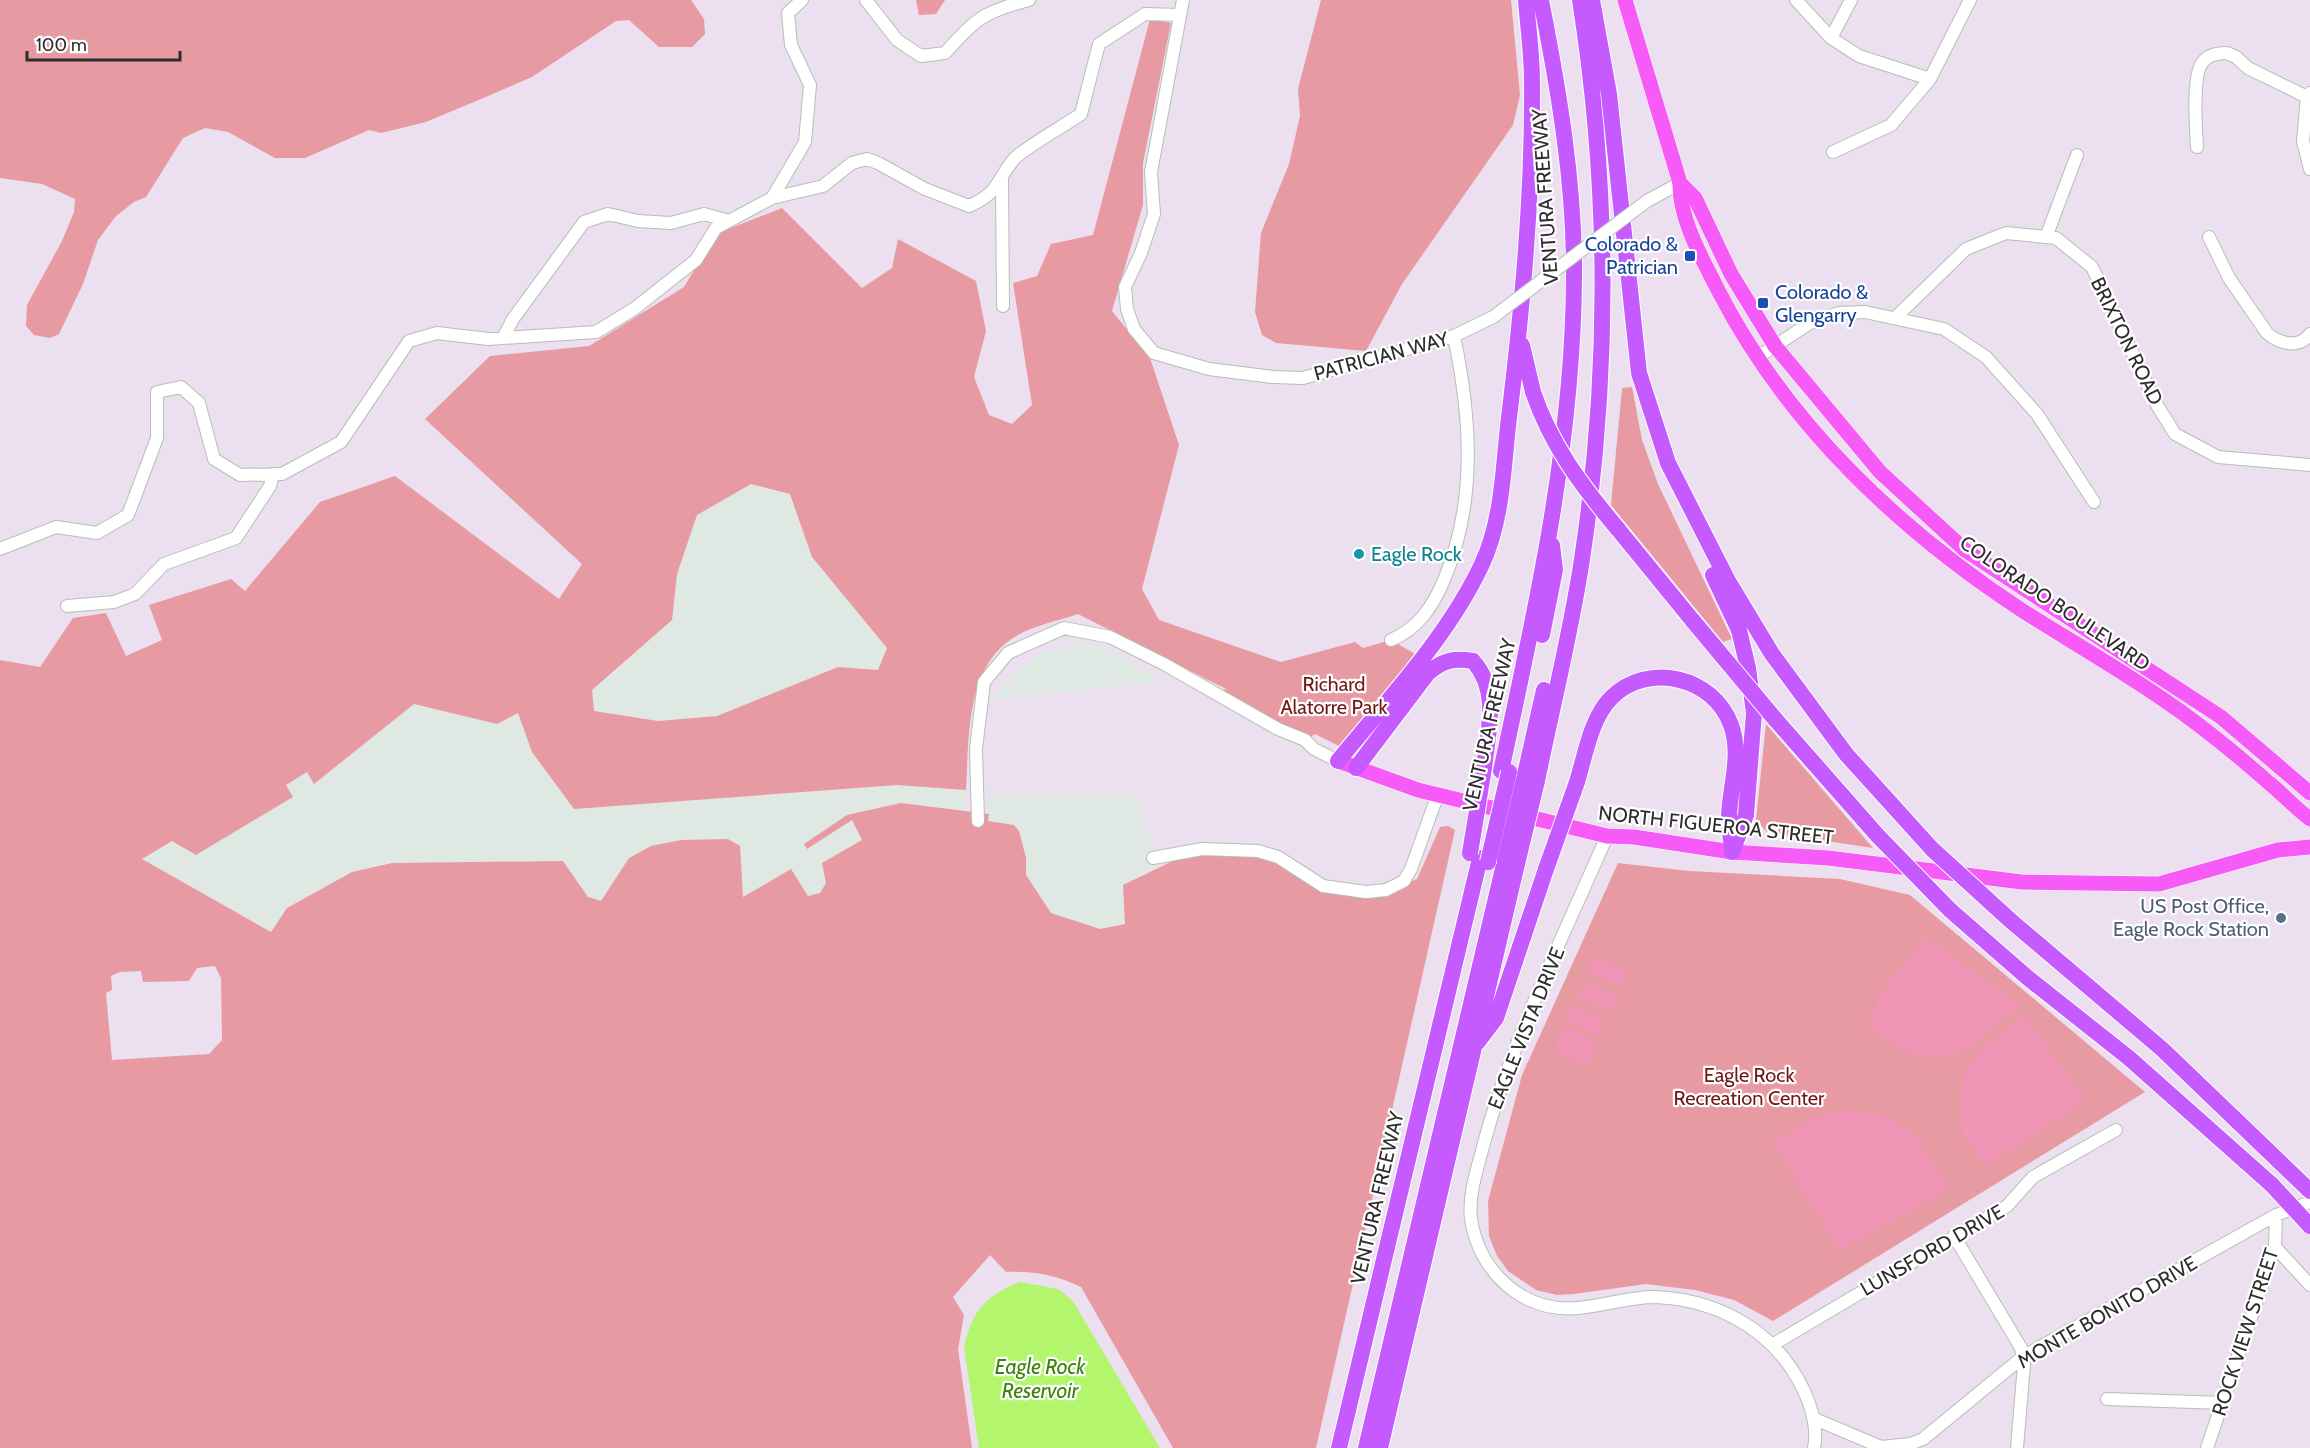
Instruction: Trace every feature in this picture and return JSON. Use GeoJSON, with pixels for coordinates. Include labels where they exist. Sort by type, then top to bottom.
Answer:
{"type":"FeatureCollection","features":[{"type":"Feature","properties":{"kind":"highway"},"geometry":{"type":"LineString","coordinates":[[1338,761],[1452,618],[1484,560],[1501,494],[1520,329],[1531,152],[1532,79],[1539,1]]}},
{"type":"Feature","properties":{"kind":"highway","name":"VENTURA FREEWAY"},"geometry":{"type":"LineString","coordinates":[[1380,1448],[1473,1049],[1511,862],[1533,624],[1550,526],[1564,415],[1574,278],[1567,157],[1558,87],[1539,1]]}},
{"type":"Feature","properties":{"kind":"highway"},"geometry":{"type":"LineString","coordinates":[[1582,2],[1609,94],[1639,373],[1654,426],[1682,507],[1739,630],[1748,668],[1754,713],[1753,746],[1746,815],[1732,852]]}},
{"type":"Feature","properties":{"kind":"highway","name":"VENTURA FREEWAY"},"geometry":{"type":"LineString","coordinates":[[1339,1448],[1479,858],[1518,776],[1582,561],[1598,416],[1603,308],[1596,108],[1582,2]]}},
{"type":"Feature","properties":{"kind":"highway"},"geometry":{"type":"LineString","coordinates":[[1520,329],[1533,392],[1555,446],[1579,483],[1775,719],[1878,836],[1950,910],[2028,978],[2129,1058],[2272,1185],[2310,1226]]}},
{"type":"Feature","properties":{"kind":"highway"},"geometry":{"type":"LineString","coordinates":[[1654,426],[1691,512],[1772,654],[1846,754],[1932,849],[2011,921],[2162,1049],[2295,1174],[2310,1191]]}},
{"type":"Feature","properties":{"kind":"highway"},"geometry":{"type":"LineString","coordinates":[[1350,1448],[1479,858],[1484,768],[1491,707],[1489,686],[1483,672],[1473,661],[1461,659],[1439,664],[1428,673],[1356,768]]}},
{"type":"Feature","properties":{"kind":"highway"},"geometry":{"type":"LineString","coordinates":[[1473,1049],[1496,1018],[1598,718],[1610,699],[1622,689],[1657,678],[1676,677],[1693,682],[1722,707],[1736,747],[1729,817],[1732,852]]}},
{"type":"Feature","properties":{"kind":"highway"},"geometry":{"type":"LineString","coordinates":[[1366,1448],[1511,862]]}},
{"type":"Feature","properties":{"kind":"main road","name":"COLORADO BOULEVARD"},"geometry":{"type":"LineString","coordinates":[[1625,0],[1680,183],[1680,203],[1712,277],[1758,357],[1820,438],[1903,520],[1955,562],[2022,610],[2163,699],[2210,732],[2310,819]]}},
{"type":"Feature","properties":{"kind":"main road","name":"COLORADO BOULEVARD"},"geometry":{"type":"LineString","coordinates":[[1680,183],[1695,198],[1731,274],[1774,346],[1880,472],[1965,550],[2221,717],[2310,793]]}},
{"type":"Feature","properties":{"kind":"main road"},"geometry":{"type":"LineString","coordinates":[[1865,484],[1880,472]]}},
{"type":"Feature","properties":{"kind":"main road"},"geometry":{"type":"LineString","coordinates":[[1955,562],[1965,550]]}},
{"type":"Feature","properties":{"kind":"main road"},"geometry":{"type":"LineString","coordinates":[[2210,732],[2221,717]]}},
{"type":"Feature","properties":{"kind":"main road","name":"NORTH FIGUEROA STREET"},"geometry":{"type":"LineString","coordinates":[[1338,761],[1438,794],[1607,836],[1634,837],[1732,852],[1828,858],[2022,882],[2159,884],[2278,850],[2310,847]]}},
{"type":"Feature","properties":{"kind":"street"},"geometry":{"type":"LineString","coordinates":[[772,198],[805,142],[810,85],[791,45],[789,13],[802,0]]}},
{"type":"Feature","properties":{"kind":"street"},"geometry":{"type":"LineString","coordinates":[[866,0],[897,40],[921,56],[945,53],[971,24],[993,9],[1029,0]]}},
{"type":"Feature","properties":{"kind":"street","name":"PATRICIAN WAY"},"geometry":{"type":"LineString","coordinates":[[1182,0],[1151,172],[1154,214],[1141,253],[1125,287],[1126,309],[1134,329],[1154,353],[1209,369],[1273,377],[1303,378],[1454,336],[1493,317],[1647,201],[1680,183]]}},
{"type":"Feature","properties":{"kind":"street"},"geometry":{"type":"LineString","coordinates":[[1796,0],[1831,38],[1859,56],[1930,79]]}},
{"type":"Feature","properties":{"kind":"street"},"geometry":{"type":"LineString","coordinates":[[1831,38],[1851,0]]}},
{"type":"Feature","properties":{"kind":"street"},"geometry":{"type":"LineString","coordinates":[[1833,152],[1891,124],[1930,79],[1970,0]]}},
{"type":"Feature","properties":{"kind":"street"},"geometry":{"type":"LineString","coordinates":[[0,549],[56,527],[97,533],[128,515],[157,438],[157,392],[181,387],[200,403],[214,459],[240,475],[282,474],[341,442],[409,341],[437,333],[488,339],[596,332],[634,309],[696,260],[716,228],[772,198],[823,186],[852,163],[867,159],[878,163],[925,189],[969,206],[985,199],[1002,180],[1015,158],[1081,114],[1099,44],[1145,14],[1179,15]]}},
{"type":"Feature","properties":{"kind":"street"},"geometry":{"type":"LineString","coordinates":[[2197,147],[2198,76],[2201,63],[2208,57],[2219,53],[2236,57],[2248,68],[2308,95],[2303,141],[2310,169]]}},
{"type":"Feature","properties":{"kind":"street"},"geometry":{"type":"LineString","coordinates":[[2046,237],[2077,155]]}},
{"type":"Feature","properties":{"kind":"street"},"geometry":{"type":"LineString","coordinates":[[1002,180],[1003,306]]}},
{"type":"Feature","properties":{"kind":"street"},"geometry":{"type":"LineString","coordinates":[[503,338],[513,319],[584,222],[608,214],[638,221],[671,223],[704,214],[729,221]]}},
{"type":"Feature","properties":{"kind":"street","name":"BRIXTON ROAD"},"geometry":{"type":"LineString","coordinates":[[1896,317],[1966,249],[2006,233],[2056,238],[2092,267],[2157,405],[2175,434],[2218,457],[2310,465]]}},
{"type":"Feature","properties":{"kind":"street"},"geometry":{"type":"LineString","coordinates":[[2209,237],[2229,278],[2267,333],[2274,339],[2289,344],[2297,344],[2310,334]]}},
{"type":"Feature","properties":{"kind":"street"},"geometry":{"type":"LineString","coordinates":[[1758,357],[1825,316],[1865,312],[1944,329],[1986,357],[2037,414],[2094,502]]}},
{"type":"Feature","properties":{"kind":"street"},"geometry":{"type":"LineString","coordinates":[[1391,640],[1414,627],[1426,613],[1439,592],[1455,555],[1463,524],[1468,488],[1466,406],[1454,336]]}},
{"type":"Feature","properties":{"kind":"street"},"geometry":{"type":"LineString","coordinates":[[67,606],[114,602],[135,594],[164,564],[236,538],[270,486],[273,474]]}},
{"type":"Feature","properties":{"kind":"street"},"geometry":{"type":"LineString","coordinates":[[978,821],[976,749],[984,682],[1008,653],[1064,628],[1110,637],[1164,664],[1278,729],[1305,740],[1314,749],[1338,761]]}},
{"type":"Feature","properties":{"kind":"street"},"geometry":{"type":"LineString","coordinates":[[1153,858],[1202,849],[1258,851],[1278,857],[1323,886],[1366,892],[1386,890],[1404,881],[1411,869],[1438,794]]}},
{"type":"Feature","properties":{"kind":"street","name":"EAGLE VISTA DRIVE"},"geometry":{"type":"LineString","coordinates":[[1607,836],[1498,1093],[1472,1188],[1471,1217],[1476,1241],[1500,1281],[1518,1295],[1539,1304],[1577,1309],[1628,1299],[1655,1298],[1703,1305],[1730,1315],[1757,1331],[1772,1344],[1799,1381],[1815,1419],[1814,1448]]}},
{"type":"Feature","properties":{"kind":"street","name":"LUNSFORD DRIVE"},"geometry":{"type":"LineString","coordinates":[[1772,1344],[2012,1203],[2033,1177],[2116,1130]]}},
{"type":"Feature","properties":{"kind":"street","name":"MONTE BONITO DRIVE"},"geometry":{"type":"LineString","coordinates":[[1815,1419],[1881,1447],[1910,1444],[1923,1439],[2024,1356],[2276,1215],[2310,1202]]}},
{"type":"Feature","properties":{"kind":"street","name":"ROCK VIEW STREET"},"geometry":{"type":"LineString","coordinates":[[2207,1448],[2275,1247],[2276,1215]]}},
{"type":"Feature","properties":{"kind":"street"},"geometry":{"type":"LineString","coordinates":[[1954,1236],[2021,1347],[2024,1356],[2017,1448]]}},
{"type":"Feature","properties":{"kind":"street"},"geometry":{"type":"LineString","coordinates":[[2275,1247],[2310,1285]]}},
{"type":"Feature","properties":{"kind":"street"},"geometry":{"type":"LineString","coordinates":[[2107,1399],[2223,1403]]}},
{"type":"Feature","properties":{"kind":"shaded area"},"geometry":{"type":"Polygon","coordinates":[[[751,484],[790,494],[812,557],[887,648],[878,670],[838,667],[717,716],[658,721],[593,711],[592,690],[672,620],[677,574],[697,515],[751,484]]]}},
{"type":"Feature","properties":{"kind":"shaded area"},"geometry":{"type":"Polygon","coordinates":[[[1083,641],[1109,649],[1163,682],[991,700],[1014,674],[1041,652],[1083,641]]]}},
{"type":"Feature","properties":{"kind":"shaded area"},"geometry":{"type":"Polygon","coordinates":[[[414,704],[497,724],[518,712],[532,752],[966,790],[966,811],[901,803],[847,815],[807,849],[852,820],[862,840],[822,863],[826,883],[820,893],[807,896],[743,897],[629,858],[601,901],[392,863],[352,872],[287,908],[272,932],[141,859],[172,841],[293,797],[286,785],[307,772],[315,784],[414,704]]]}},
{"type":"Feature","properties":{"kind":"shaded area"},"geometry":{"type":"Polygon","coordinates":[[[988,794],[1138,794],[1153,848],[1150,850],[1156,869],[1123,885],[1125,925],[1100,929],[1051,913],[1026,875],[1026,858],[988,821],[988,794]]]}},
{"type":"Feature","properties":{"kind":"shaded area"},"geometry":{"type":"Polygon","coordinates":[[[1926,937],[2020,1005],[1981,1039],[1967,1048],[1938,1057],[1922,1056],[1899,1048],[1880,1035],[1868,1022],[1882,991],[1926,937]]]}},
{"type":"Feature","properties":{"kind":"shaded area"},"geometry":{"type":"Polygon","coordinates":[[[1595,957],[1628,972],[1621,987],[1588,972],[1595,957]]]}},
{"type":"Feature","properties":{"kind":"shaded area"},"geometry":{"type":"Polygon","coordinates":[[[1585,982],[1618,997],[1611,1012],[1578,997],[1585,982]]]}},
{"type":"Feature","properties":{"kind":"shaded area"},"geometry":{"type":"Polygon","coordinates":[[[1573,1006],[1606,1021],[1599,1036],[1566,1021],[1573,1006]]]}},
{"type":"Feature","properties":{"kind":"shaded area"},"geometry":{"type":"Polygon","coordinates":[[[2024,1016],[2086,1100],[1985,1166],[1969,1143],[1963,1129],[1961,1094],[1964,1080],[1969,1067],[1988,1044],[2024,1016]]]}},
{"type":"Feature","properties":{"kind":"shaded area"},"geometry":{"type":"Polygon","coordinates":[[[1564,1027],[1597,1042],[1587,1065],[1554,1050],[1564,1027]]]}},
{"type":"Feature","properties":{"kind":"shaded area"},"geometry":{"type":"Polygon","coordinates":[[[1838,1110],[1880,1116],[1907,1130],[1928,1154],[1949,1190],[1839,1250],[1773,1142],[1811,1120],[1838,1110]]]}},
{"type":"Feature","properties":{"kind":"green space"},"geometry":{"type":"Polygon","coordinates":[[[0,0],[691,0],[704,19],[705,34],[692,47],[659,47],[629,20],[616,21],[532,77],[426,122],[381,133],[369,130],[305,158],[275,158],[228,132],[205,128],[183,138],[146,197],[134,202],[116,216],[98,240],[83,284],[59,334],[50,338],[34,335],[26,326],[27,305],[62,241],[74,212],[75,199],[42,184],[0,178],[0,0]]]}},
{"type":"Feature","properties":{"kind":"green space"},"geometry":{"type":"Polygon","coordinates":[[[916,0],[945,0],[936,14],[919,15],[916,0]]]}},
{"type":"Feature","properties":{"kind":"green space"},"geometry":{"type":"Polygon","coordinates":[[[1321,0],[1511,0],[1520,95],[1513,125],[1402,284],[1366,351],[1276,343],[1262,335],[1255,312],[1261,233],[1289,164],[1300,116],[1298,89],[1321,0]]]}},
{"type":"Feature","properties":{"kind":"green space","name":"Richard Alatorre Park"},"geometry":{"type":"Polygon","coordinates":[[[1150,19],[1171,23],[1143,163],[1143,205],[1112,311],[1150,358],[1179,445],[1142,589],[1159,620],[1281,662],[1355,642],[1363,648],[1391,640],[1417,655],[1341,747],[1315,734],[1305,740],[1215,694],[1226,689],[1078,614],[1036,627],[1013,638],[997,651],[986,668],[978,686],[973,707],[966,790],[897,785],[574,809],[532,752],[518,713],[497,724],[414,704],[314,784],[307,772],[286,785],[293,797],[196,855],[172,841],[142,859],[271,932],[287,908],[352,872],[392,863],[563,861],[588,897],[601,901],[629,858],[651,846],[681,840],[728,839],[740,846],[743,897],[791,869],[808,896],[820,893],[826,883],[822,863],[862,840],[852,820],[807,849],[804,844],[847,815],[901,803],[989,814],[988,821],[1014,825],[1019,831],[1026,858],[1026,875],[1051,913],[1100,929],[1125,924],[1123,885],[1181,857],[1234,851],[1264,856],[1328,891],[1375,897],[1417,879],[1440,827],[1448,826],[1455,830],[1316,1448],[1173,1448],[1081,1287],[1044,1275],[1006,1272],[990,1255],[953,1297],[964,1315],[958,1349],[972,1448],[0,1448],[0,660],[40,667],[73,618],[106,613],[126,656],[162,640],[149,605],[231,579],[245,591],[320,502],[395,476],[559,599],[582,564],[425,419],[490,356],[589,346],[684,287],[716,234],[782,208],[862,288],[892,268],[898,239],[976,281],[986,331],[974,377],[989,415],[1012,424],[1032,405],[1013,283],[1037,276],[1051,244],[1093,235],[1150,19]],[[751,484],[697,515],[677,574],[672,620],[592,690],[594,711],[658,721],[717,716],[838,667],[878,670],[887,648],[812,557],[790,494],[751,484]],[[215,966],[197,968],[189,981],[143,982],[141,971],[120,972],[111,976],[112,990],[106,993],[112,1060],[209,1054],[222,1040],[221,978],[215,966]]]}},
{"type":"Feature","properties":{"kind":"green space"},"geometry":{"type":"Polygon","coordinates":[[[1632,387],[1642,440],[1658,484],[1732,639],[1723,642],[1611,505],[1622,388],[1632,387]]]}},
{"type":"Feature","properties":{"kind":"green space"},"geometry":{"type":"Polygon","coordinates":[[[1766,724],[1873,848],[1767,832],[1756,820],[1766,724]]]}},
{"type":"Feature","properties":{"kind":"green space","name":"Eagle Rock Recreation Center"},"geometry":{"type":"Polygon","coordinates":[[[1618,863],[1689,871],[1840,879],[1910,895],[2145,1092],[1773,1321],[1734,1300],[1695,1290],[1646,1284],[1557,1295],[1536,1290],[1508,1271],[1497,1256],[1489,1236],[1488,1201],[1522,1075],[1618,863]]]}},
{"type":"Feature","properties":{"kind":"water","name":"Eagle Rock Reservoir"},"geometry":{"type":"Polygon","coordinates":[[[1020,1282],[1058,1289],[1073,1301],[1160,1448],[979,1448],[964,1347],[967,1334],[976,1314],[989,1299],[1020,1282]]]}},
{"type":"Feature","properties":{"kind":"place","name":"Colorado & Patrician"},"geometry":{"type":"Point","coordinates":[1690,256]}},
{"type":"Feature","properties":{"kind":"place","name":"Colorado & Glengarry"},"geometry":{"type":"Point","coordinates":[1763,303]}},
{"type":"Feature","properties":{"kind":"place","name":"Eagle Rock"},"geometry":{"type":"Point","coordinates":[1359,554]}},
{"type":"Feature","properties":{"kind":"place","name":"US Post Office, Eagle Rock Station"},"geometry":{"type":"Point","coordinates":[2281,918]}}]}
